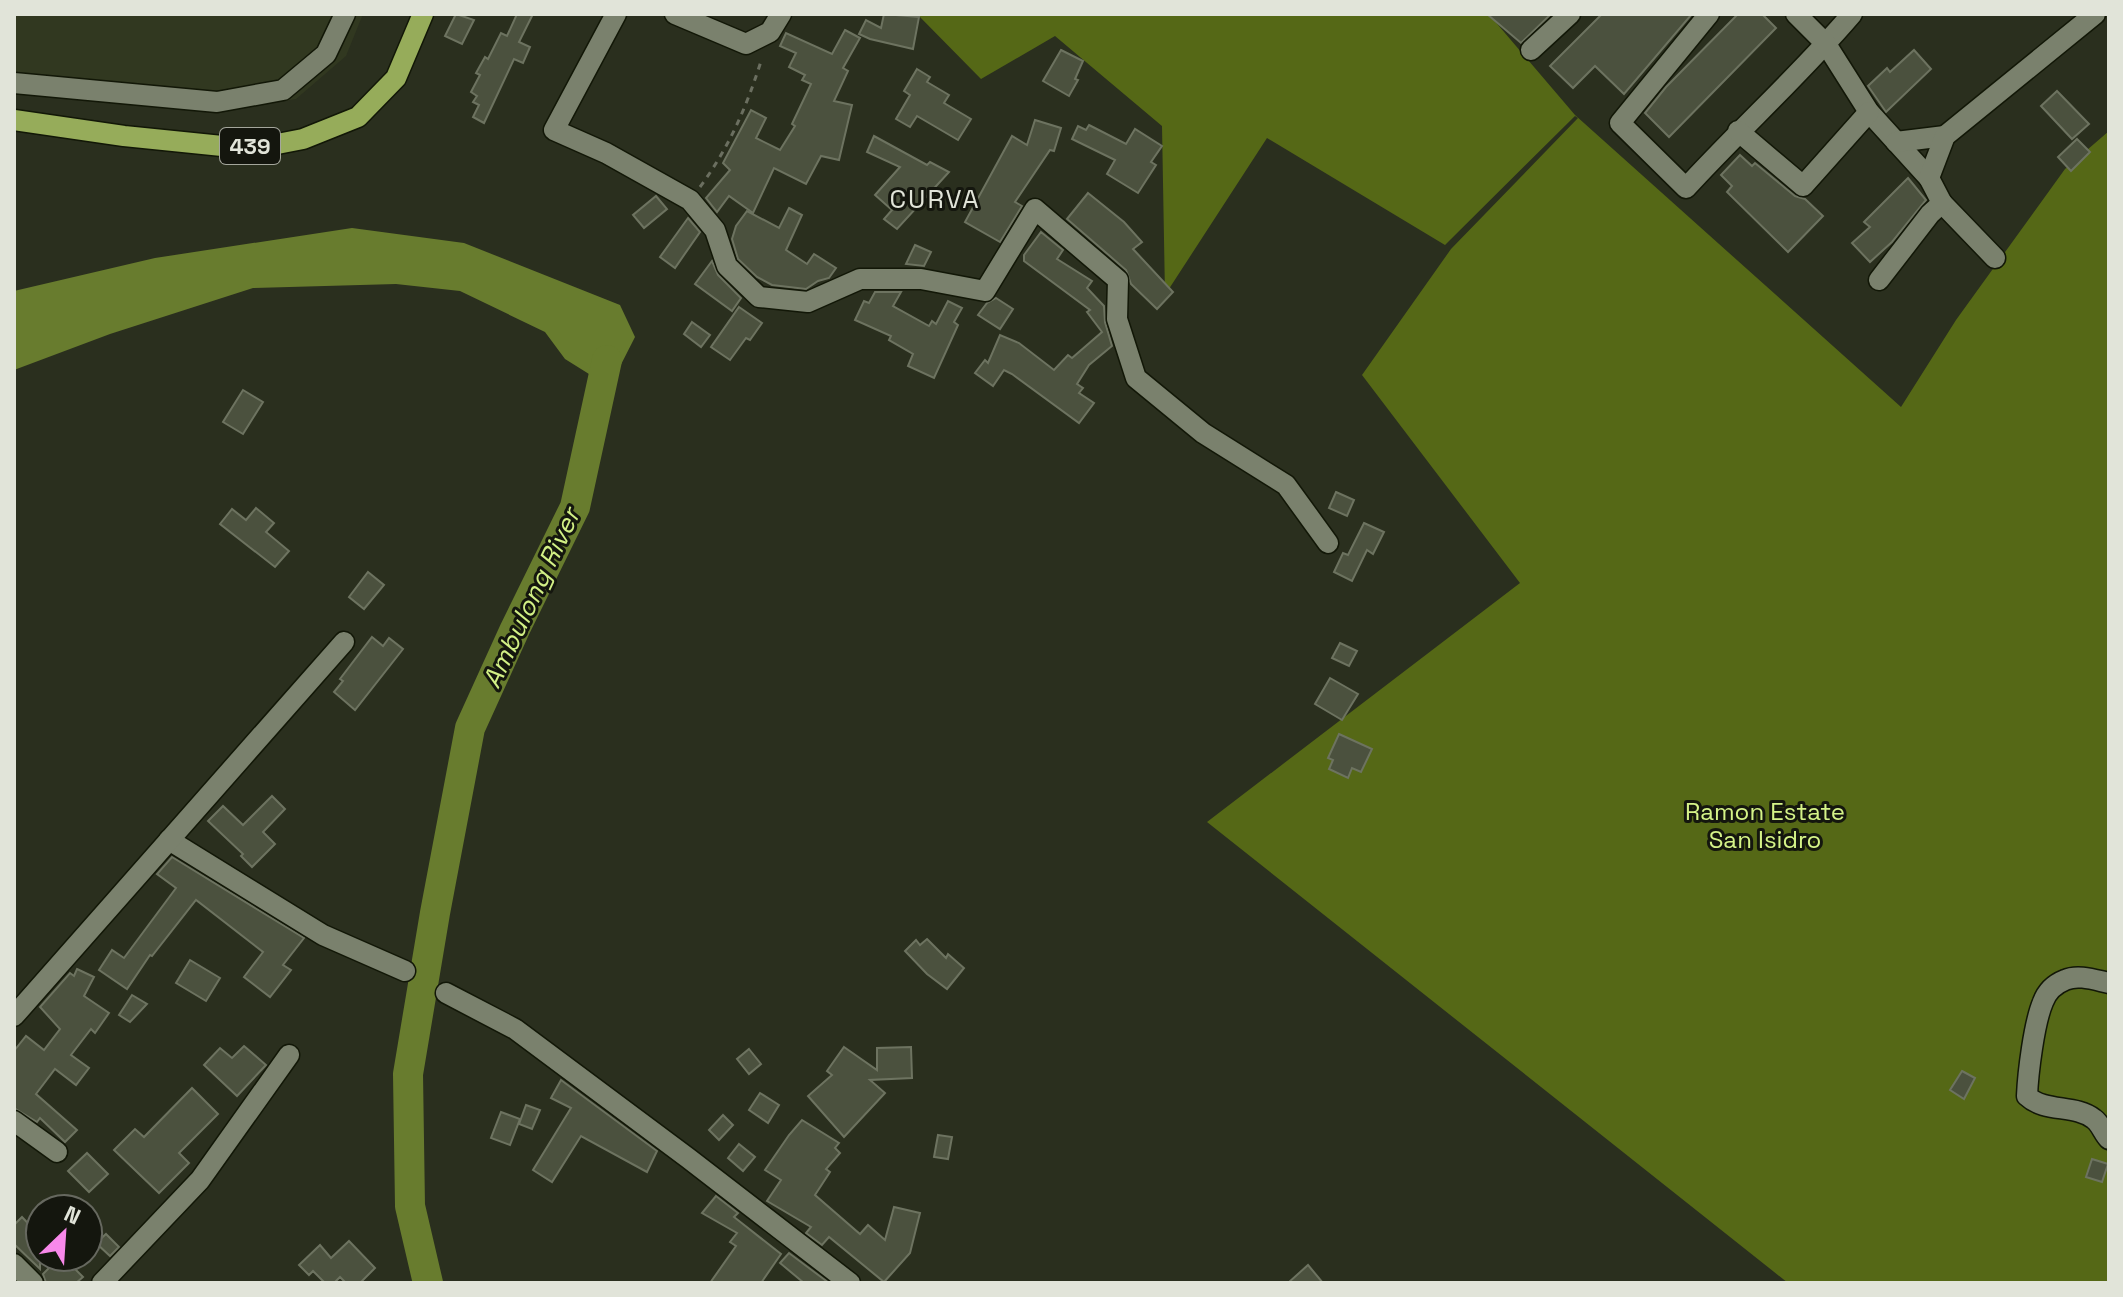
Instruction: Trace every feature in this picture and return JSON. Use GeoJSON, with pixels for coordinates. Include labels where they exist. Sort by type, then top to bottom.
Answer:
{"type":"FeatureCollection","features":[{"type":"Feature","properties":{"kind":"main road","name":"439"},"geometry":{"type":"LineString","coordinates":[[14,120],[232,147],[267,146],[303,139],[358,117],[396,78],[423,14]]}},
{"type":"Feature","properties":{"kind":"street"},"geometry":{"type":"LineString","coordinates":[[14,83],[217,102],[283,90],[326,54],[345,14]]}},
{"type":"Feature","properties":{"kind":"street"},"geometry":{"type":"LineString","coordinates":[[616,14],[554,130],[606,153],[690,200],[715,230],[727,266],[759,297],[808,302],[860,279],[921,279],[985,291],[1035,209],[1118,280],[1117,319],[1136,378],[1203,433],[1286,485],[1328,543]]}},
{"type":"Feature","properties":{"kind":"street"},"geometry":{"type":"LineString","coordinates":[[675,14],[746,44],[770,32],[781,14]]}},
{"type":"Feature","properties":{"kind":"street"},"geometry":{"type":"LineString","coordinates":[[1531,50],[1570,14]]}},
{"type":"Feature","properties":{"kind":"street"},"geometry":{"type":"LineString","coordinates":[[1709,14],[1620,123],[1686,188],[1852,14]]}},
{"type":"Feature","properties":{"kind":"street"},"geometry":{"type":"LineString","coordinates":[[1796,14],[1826,44],[1869,112],[1929,178],[1942,203],[1995,258]]}},
{"type":"Feature","properties":{"kind":"street"},"geometry":{"type":"LineString","coordinates":[[1929,178],[1945,136],[2095,14]]}},
{"type":"Feature","properties":{"kind":"street"},"geometry":{"type":"LineString","coordinates":[[1738,131],[1803,186],[1869,112]]}},
{"type":"Feature","properties":{"kind":"street"},"geometry":{"type":"LineString","coordinates":[[1896,142],[1945,136]]}},
{"type":"Feature","properties":{"kind":"street"},"geometry":{"type":"LineString","coordinates":[[1879,280],[1942,203]]}},
{"type":"Feature","properties":{"kind":"street"},"geometry":{"type":"LineString","coordinates":[[14,1016],[344,642]]}},
{"type":"Feature","properties":{"kind":"street"},"geometry":{"type":"LineString","coordinates":[[169,840],[323,935],[405,971]]}},
{"type":"Feature","properties":{"kind":"street"},"geometry":{"type":"LineString","coordinates":[[2109,983],[2068,978],[2052,987],[2040,1012],[2027,1096],[2035,1104],[2084,1113],[2094,1118],[2109,1139]]}},
{"type":"Feature","properties":{"kind":"street"},"geometry":{"type":"LineString","coordinates":[[446,993],[515,1029],[850,1283]]}},
{"type":"Feature","properties":{"kind":"street"},"geometry":{"type":"LineString","coordinates":[[102,1283],[200,1180],[289,1055]]}},
{"type":"Feature","properties":{"kind":"street"},"geometry":{"type":"LineString","coordinates":[[14,1121],[57,1152]]}},
{"type":"Feature","properties":{"kind":"street"},"geometry":{"type":"LineString","coordinates":[[14,1264],[33,1283]]}},
{"type":"Feature","properties":{"kind":"path"},"geometry":{"type":"LineString","coordinates":[[690,200],[713,169],[747,107],[770,32]]}},
{"type":"Feature","properties":{"kind":"shaded area"},"geometry":{"type":"Polygon","coordinates":[[[14,14],[363,14],[346,56],[296,99],[216,112],[14,90],[14,14]]]}},
{"type":"Feature","properties":{"kind":"shaded area"},"geometry":{"type":"Polygon","coordinates":[[[352,228],[464,243],[620,305],[635,337],[606,394],[598,397],[589,374],[565,359],[545,332],[460,291],[396,284],[253,288],[110,334],[14,370],[14,291],[155,258],[352,228]]]}},
{"type":"Feature","properties":{"kind":"green space","name":"Ramon Estate San Isidro"},"geometry":{"type":"Polygon","coordinates":[[[917,14],[1496,14],[1493,19],[1575,115],[1901,407],[1956,320],[2065,169],[2109,131],[2109,1283],[1788,1283],[1207,822],[1520,583],[1362,375],[1451,249],[1578,118],[1575,116],[1445,245],[1267,138],[1165,295],[1162,126],[1055,36],[981,79],[917,14]]]}},
{"type":"Feature","properties":{"kind":"building"},"geometry":{"type":"Polygon","coordinates":[[[456,14],[474,20],[462,44],[445,36],[456,14]]]}},
{"type":"Feature","properties":{"kind":"building"},"geometry":{"type":"Polygon","coordinates":[[[517,14],[533,14],[519,42],[530,47],[523,63],[514,59],[484,123],[473,117],[479,105],[473,102],[477,96],[471,92],[480,75],[476,73],[485,57],[488,59],[501,33],[507,36],[517,14]]]}},
{"type":"Feature","properties":{"kind":"building"},"geometry":{"type":"Polygon","coordinates":[[[884,14],[919,17],[913,49],[859,34],[866,20],[881,28],[884,14]]]}},
{"type":"Feature","properties":{"kind":"building"},"geometry":{"type":"Polygon","coordinates":[[[1487,14],[1551,14],[1521,43],[1487,14]]]}},
{"type":"Feature","properties":{"kind":"building"},"geometry":{"type":"Polygon","coordinates":[[[1602,14],[1692,14],[1624,94],[1595,66],[1573,88],[1550,66],[1602,14]]]}},
{"type":"Feature","properties":{"kind":"building"},"geometry":{"type":"Polygon","coordinates":[[[1738,14],[1762,14],[1776,28],[1669,137],[1645,113],[1666,87],[1738,14]]]}},
{"type":"Feature","properties":{"kind":"building"},"geometry":{"type":"Polygon","coordinates":[[[845,30],[860,38],[843,68],[848,71],[834,101],[852,105],[839,160],[821,156],[806,184],[774,168],[753,213],[729,196],[717,212],[706,198],[730,170],[723,163],[751,110],[766,118],[756,138],[780,150],[795,126],[792,124],[811,84],[802,80],[805,75],[789,67],[796,53],[780,46],[786,33],[832,54],[845,30]]]}},
{"type":"Feature","properties":{"kind":"building"},"geometry":{"type":"Polygon","coordinates":[[[1061,50],[1083,61],[1075,79],[1078,80],[1069,96],[1043,81],[1061,50]]]}},
{"type":"Feature","properties":{"kind":"building"},"geometry":{"type":"Polygon","coordinates":[[[1914,50],[1931,69],[1886,112],[1868,86],[1887,68],[1890,72],[1914,50]]]}},
{"type":"Feature","properties":{"kind":"building"},"geometry":{"type":"Polygon","coordinates":[[[917,69],[930,77],[927,82],[949,95],[944,103],[971,119],[958,140],[917,116],[910,127],[896,119],[910,95],[904,91],[917,69]]]}},
{"type":"Feature","properties":{"kind":"building"},"geometry":{"type":"Polygon","coordinates":[[[2057,91],[2089,124],[2072,139],[2041,106],[2057,91]]]}},
{"type":"Feature","properties":{"kind":"building"},"geometry":{"type":"Polygon","coordinates":[[[1035,120],[1061,128],[1054,151],[1050,150],[1015,202],[1022,206],[1000,242],[965,222],[1012,136],[1027,145],[1035,120]]]}},
{"type":"Feature","properties":{"kind":"building"},"geometry":{"type":"Polygon","coordinates":[[[1089,125],[1126,144],[1135,129],[1162,146],[1151,162],[1156,165],[1138,193],[1107,174],[1115,160],[1072,139],[1078,126],[1086,130],[1089,125]]]}},
{"type":"Feature","properties":{"kind":"building"},"geometry":{"type":"Polygon","coordinates":[[[874,136],[927,165],[930,162],[949,172],[897,229],[884,219],[892,210],[875,195],[900,167],[867,152],[874,136]]]}},
{"type":"Feature","properties":{"kind":"building"},"geometry":{"type":"Polygon","coordinates":[[[2077,139],[2090,152],[2071,171],[2058,157],[2077,139]]]}},
{"type":"Feature","properties":{"kind":"building"},"geometry":{"type":"Polygon","coordinates":[[[1740,155],[1752,166],[1755,163],[1795,196],[1805,199],[1823,216],[1788,252],[1727,192],[1732,186],[1721,175],[1740,155]]]}},
{"type":"Feature","properties":{"kind":"building"},"geometry":{"type":"Polygon","coordinates":[[[1908,178],[1926,200],[1892,242],[1870,262],[1852,243],[1870,227],[1864,222],[1908,178]]]}},
{"type":"Feature","properties":{"kind":"building"},"geometry":{"type":"Polygon","coordinates":[[[1088,193],[1124,222],[1142,242],[1133,249],[1173,292],[1157,309],[1131,284],[1126,270],[1067,219],[1088,193]]]}},
{"type":"Feature","properties":{"kind":"building"},"geometry":{"type":"Polygon","coordinates":[[[656,196],[667,209],[644,228],[633,215],[656,196]]]}},
{"type":"Feature","properties":{"kind":"building"},"geometry":{"type":"Polygon","coordinates":[[[789,208],[802,215],[786,250],[807,264],[814,254],[836,268],[829,278],[806,289],[772,285],[757,277],[738,259],[732,239],[736,226],[747,211],[779,228],[789,208]]]}},
{"type":"Feature","properties":{"kind":"building"},"geometry":{"type":"Polygon","coordinates":[[[688,218],[700,232],[675,268],[660,257],[688,218]]]}},
{"type":"Feature","properties":{"kind":"building"},"geometry":{"type":"Polygon","coordinates":[[[1041,232],[1063,250],[1057,259],[1092,281],[1087,288],[1104,306],[1112,346],[1089,365],[1077,384],[1083,388],[1079,393],[1094,403],[1079,423],[1004,370],[993,386],[975,373],[985,360],[988,363],[1000,335],[1019,343],[1054,370],[1068,355],[1072,358],[1102,332],[1087,312],[1090,310],[1024,261],[1024,255],[1041,232]]]}},
{"type":"Feature","properties":{"kind":"building"},"geometry":{"type":"Polygon","coordinates":[[[915,245],[931,252],[924,266],[906,264],[915,245]]]}},
{"type":"Feature","properties":{"kind":"building"},"geometry":{"type":"Polygon","coordinates":[[[712,261],[718,275],[741,298],[732,311],[695,284],[712,261]]]}},
{"type":"Feature","properties":{"kind":"building"},"geometry":{"type":"Polygon","coordinates":[[[875,292],[901,292],[893,306],[929,326],[932,321],[936,324],[948,301],[962,308],[954,322],[958,325],[934,378],[908,366],[913,354],[889,340],[891,336],[855,320],[864,301],[869,303],[875,292]]]}},
{"type":"Feature","properties":{"kind":"building"},"geometry":{"type":"Polygon","coordinates":[[[996,298],[1013,309],[1000,329],[978,315],[987,303],[996,298]]]}},
{"type":"Feature","properties":{"kind":"building"},"geometry":{"type":"Polygon","coordinates":[[[739,307],[762,323],[730,360],[711,347],[739,307]]]}},
{"type":"Feature","properties":{"kind":"building"},"geometry":{"type":"Polygon","coordinates":[[[692,322],[710,335],[701,347],[684,334],[692,322]]]}},
{"type":"Feature","properties":{"kind":"building"},"geometry":{"type":"Polygon","coordinates":[[[243,390],[263,402],[243,434],[223,422],[243,390]]]}},
{"type":"Feature","properties":{"kind":"building"},"geometry":{"type":"Polygon","coordinates":[[[1336,492],[1354,500],[1347,516],[1329,508],[1336,492]]]}},
{"type":"Feature","properties":{"kind":"building"},"geometry":{"type":"Polygon","coordinates":[[[256,508],[274,523],[266,532],[289,551],[275,567],[220,524],[232,509],[246,520],[256,508]]]}},
{"type":"Feature","properties":{"kind":"building"},"geometry":{"type":"Polygon","coordinates":[[[1364,523],[1384,532],[1373,554],[1367,550],[1352,581],[1334,572],[1343,553],[1348,555],[1364,523]]]}},
{"type":"Feature","properties":{"kind":"building"},"geometry":{"type":"Polygon","coordinates":[[[368,572],[384,585],[364,609],[349,597],[368,572]]]}},
{"type":"Feature","properties":{"kind":"building"},"geometry":{"type":"Polygon","coordinates":[[[372,637],[383,646],[389,638],[403,649],[355,710],[334,692],[343,681],[340,679],[372,637]]]}},
{"type":"Feature","properties":{"kind":"building"},"geometry":{"type":"Polygon","coordinates":[[[1340,643],[1357,651],[1349,666],[1332,658],[1340,643]]]}},
{"type":"Feature","properties":{"kind":"building"},"geometry":{"type":"Polygon","coordinates":[[[1330,678],[1358,694],[1342,720],[1315,704],[1330,678]]]}},
{"type":"Feature","properties":{"kind":"building"},"geometry":{"type":"Polygon","coordinates":[[[1339,734],[1372,749],[1361,772],[1352,768],[1348,778],[1329,769],[1333,760],[1328,758],[1339,734]]]}},
{"type":"Feature","properties":{"kind":"building"},"geometry":{"type":"Polygon","coordinates":[[[272,796],[285,809],[263,832],[275,844],[252,867],[241,856],[243,854],[208,821],[223,806],[243,825],[272,796]]]}},
{"type":"Feature","properties":{"kind":"building"},"geometry":{"type":"Polygon","coordinates":[[[172,857],[304,938],[283,965],[291,970],[270,997],[244,977],[263,952],[196,900],[150,955],[127,989],[99,970],[112,950],[124,958],[176,888],[157,874],[172,857]]]}},
{"type":"Feature","properties":{"kind":"building"},"geometry":{"type":"Polygon","coordinates":[[[927,939],[946,958],[948,954],[964,968],[947,989],[905,951],[916,940],[920,945],[927,939]]]}},
{"type":"Feature","properties":{"kind":"building"},"geometry":{"type":"Polygon","coordinates":[[[190,960],[220,978],[206,1001],[176,983],[190,960]]]}},
{"type":"Feature","properties":{"kind":"building"},"geometry":{"type":"Polygon","coordinates":[[[77,969],[94,977],[84,996],[109,1013],[95,1033],[91,1029],[71,1055],[89,1068],[76,1085],[55,1069],[36,1094],[77,1130],[65,1142],[40,1118],[37,1122],[14,1108],[14,1051],[26,1036],[44,1050],[60,1029],[40,1007],[70,973],[74,976],[77,969]]]}},
{"type":"Feature","properties":{"kind":"building"},"geometry":{"type":"Polygon","coordinates":[[[132,995],[147,1004],[130,1022],[119,1015],[132,995]]]}},
{"type":"Feature","properties":{"kind":"building"},"geometry":{"type":"Polygon","coordinates":[[[244,1046],[266,1065],[237,1096],[204,1065],[220,1048],[232,1058],[244,1046]]]}},
{"type":"Feature","properties":{"kind":"building"},"geometry":{"type":"Polygon","coordinates":[[[844,1047],[877,1070],[877,1048],[911,1047],[912,1078],[870,1080],[885,1093],[844,1137],[808,1096],[832,1075],[827,1071],[844,1047]]]}},
{"type":"Feature","properties":{"kind":"building"},"geometry":{"type":"Polygon","coordinates":[[[749,1049],[761,1064],[749,1074],[737,1059],[749,1049]]]}},
{"type":"Feature","properties":{"kind":"building"},"geometry":{"type":"Polygon","coordinates":[[[1962,1071],[1975,1078],[1964,1099],[1950,1090],[1962,1071]]]}},
{"type":"Feature","properties":{"kind":"building"},"geometry":{"type":"Polygon","coordinates":[[[561,1080],[657,1151],[647,1172],[581,1136],[552,1182],[533,1170],[571,1108],[551,1098],[561,1080]]]}},
{"type":"Feature","properties":{"kind":"building"},"geometry":{"type":"Polygon","coordinates":[[[192,1088],[218,1114],[179,1153],[189,1163],[159,1193],[114,1150],[135,1129],[144,1137],[192,1088]]]}},
{"type":"Feature","properties":{"kind":"building"},"geometry":{"type":"Polygon","coordinates":[[[760,1093],[779,1105],[768,1123],[749,1110],[760,1093]]]}},
{"type":"Feature","properties":{"kind":"building"},"geometry":{"type":"Polygon","coordinates":[[[526,1105],[540,1110],[532,1129],[519,1124],[526,1105]]]}},
{"type":"Feature","properties":{"kind":"building"},"geometry":{"type":"Polygon","coordinates":[[[501,1112],[520,1119],[510,1145],[491,1138],[501,1112]]]}},
{"type":"Feature","properties":{"kind":"building"},"geometry":{"type":"Polygon","coordinates":[[[723,1115],[733,1125],[719,1140],[709,1130],[723,1115]]]}},
{"type":"Feature","properties":{"kind":"building"},"geometry":{"type":"Polygon","coordinates":[[[802,1120],[839,1143],[835,1148],[840,1153],[826,1169],[830,1172],[815,1195],[860,1234],[868,1225],[885,1240],[894,1207],[920,1213],[910,1253],[884,1282],[829,1237],[822,1245],[806,1233],[811,1227],[767,1201],[781,1180],[765,1170],[802,1120]]]}},
{"type":"Feature","properties":{"kind":"building"},"geometry":{"type":"Polygon","coordinates":[[[938,1135],[952,1137],[948,1159],[934,1157],[938,1135]]]}},
{"type":"Feature","properties":{"kind":"building"},"geometry":{"type":"Polygon","coordinates":[[[739,1144],[755,1157],[743,1171],[728,1158],[739,1144]]]}},
{"type":"Feature","properties":{"kind":"building"},"geometry":{"type":"Polygon","coordinates":[[[87,1153],[108,1174],[89,1192],[68,1171],[87,1153]]]}},
{"type":"Feature","properties":{"kind":"building"},"geometry":{"type":"Polygon","coordinates":[[[2092,1159],[2108,1164],[2102,1182],[2086,1177],[2092,1159]]]}},
{"type":"Feature","properties":{"kind":"building"},"geometry":{"type":"Polygon","coordinates":[[[716,1196],[738,1213],[734,1217],[781,1254],[761,1283],[710,1283],[736,1246],[730,1242],[737,1233],[702,1213],[716,1196]]]}},
{"type":"Feature","properties":{"kind":"building"},"geometry":{"type":"Polygon","coordinates":[[[22,1217],[24,1219],[24,1254],[14,1244],[14,1225],[22,1217]]]}},
{"type":"Feature","properties":{"kind":"building"},"geometry":{"type":"Polygon","coordinates":[[[106,1234],[119,1247],[110,1256],[104,1250],[106,1234]]]}},
{"type":"Feature","properties":{"kind":"building"},"geometry":{"type":"Polygon","coordinates":[[[349,1241],[375,1268],[360,1283],[346,1283],[340,1277],[334,1283],[325,1283],[313,1271],[309,1275],[299,1265],[320,1245],[331,1258],[349,1241]]]}},
{"type":"Feature","properties":{"kind":"building"},"geometry":{"type":"Polygon","coordinates":[[[789,1253],[829,1283],[804,1283],[780,1263],[789,1253]]]}},
{"type":"Feature","properties":{"kind":"building"},"geometry":{"type":"Polygon","coordinates":[[[1308,1265],[1323,1283],[1288,1283],[1308,1265]]]}},
{"type":"Feature","properties":{"kind":"building"},"geometry":{"type":"Polygon","coordinates":[[[79,1273],[83,1277],[76,1283],[46,1283],[43,1274],[79,1273]]]}},
{"type":"Feature","properties":{"kind":"waterway","name":"Ambulong River"},"geometry":{"type":"LineString","coordinates":[[428,1283],[410,1206],[408,1074],[470,728],[575,507],[607,360]]}},
{"type":"Feature","properties":{"kind":"district","name":"CURVA"},"geometry":{"type":"Point","coordinates":[935,199]}}]}
